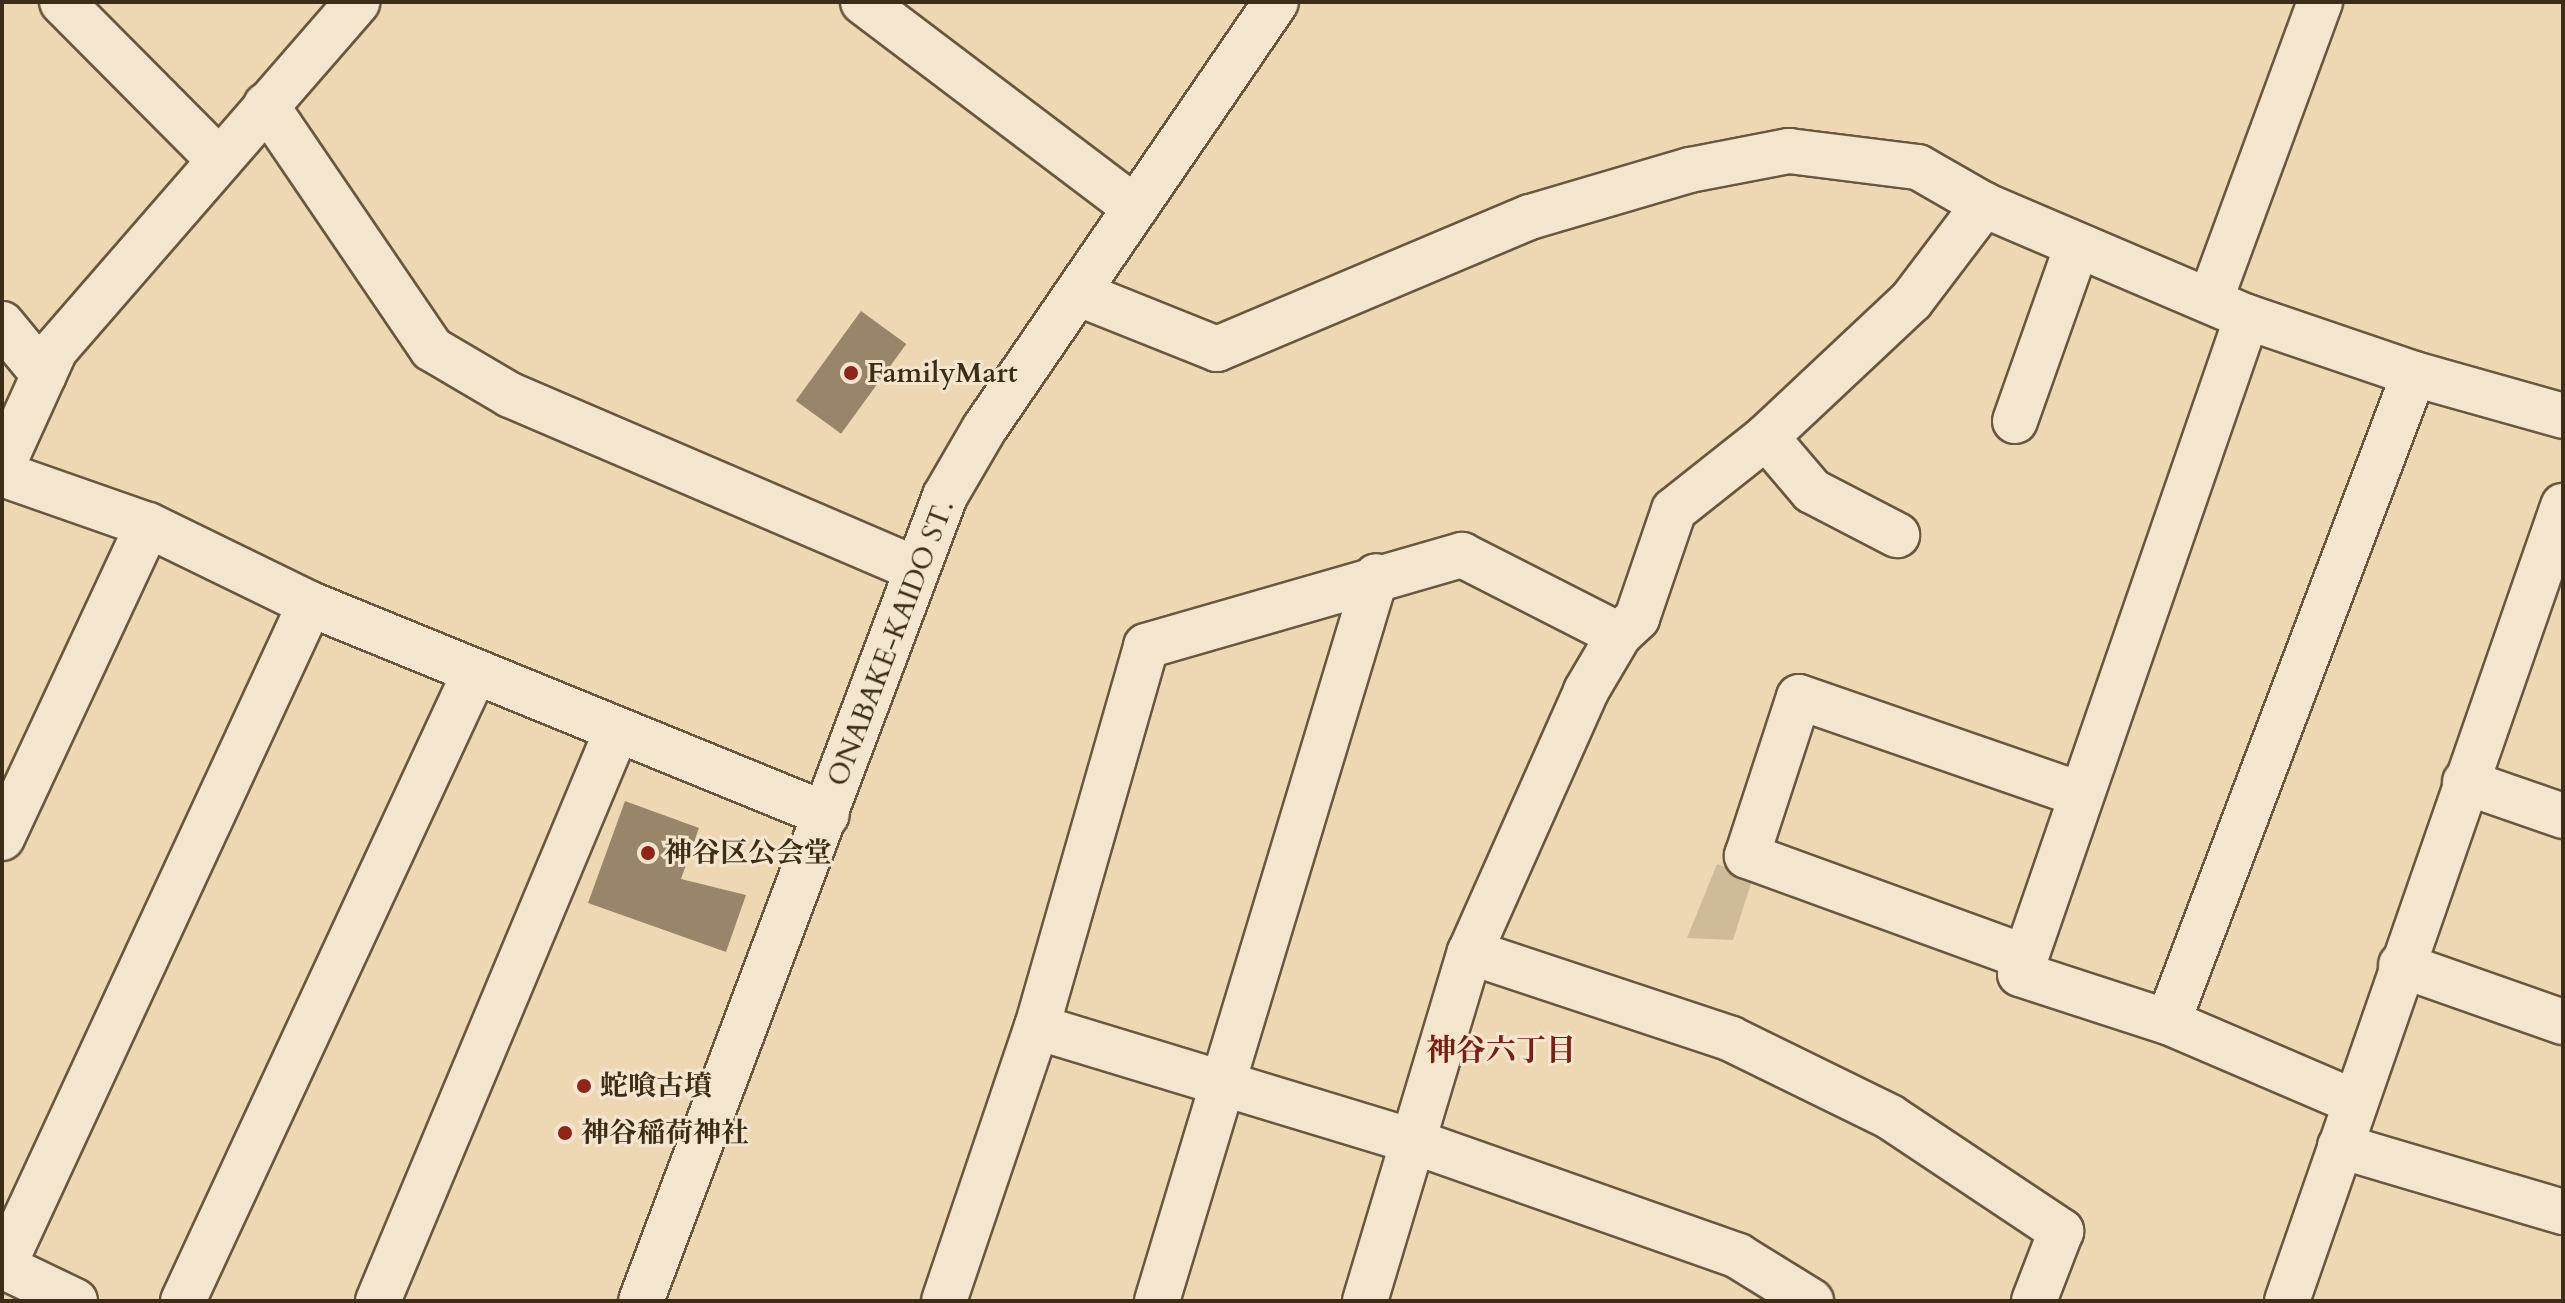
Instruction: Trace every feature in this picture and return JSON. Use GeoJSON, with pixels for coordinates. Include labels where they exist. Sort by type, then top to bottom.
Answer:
{"type":"FeatureCollection","features":[{"type":"Feature","properties":{"kind":"street"},"geometry":{"type":"LineString","coordinates":[[2,467],[55,350],[358,2]]}},
{"type":"Feature","properties":{"kind":"street"},"geometry":{"type":"LineString","coordinates":[[863,2],[1135,208]]}},
{"type":"Feature","properties":{"kind":"street","name":"ONABAKE-KAIDO ST."},"geometry":{"type":"LineString","coordinates":[[641,1301],[827,815],[914,568],[945,496],[984,429],[1276,2]]}},
{"type":"Feature","properties":{"kind":"street"},"geometry":{"type":"LineString","coordinates":[[2320,2],[2229,309],[2020,974],[2168,1022],[2355,1102]]}},
{"type":"Feature","properties":{"kind":"street"},"geometry":{"type":"LineString","coordinates":[[87,10],[219,160]]}},
{"type":"Feature","properties":{"kind":"street"},"geometry":{"type":"LineString","coordinates":[[266,105],[432,349],[510,395],[914,568]]}},
{"type":"Feature","properties":{"kind":"street"},"geometry":{"type":"LineString","coordinates":[[1077,293],[1217,349],[1530,217],[1690,170],[1789,151],[1918,167],[1984,205],[2076,249],[2229,309],[2414,374],[2563,416]]}},
{"type":"Feature","properties":{"kind":"street"},"geometry":{"type":"LineString","coordinates":[[1365,1301],[1470,952],[1586,691],[1619,635],[1637,618],[1674,510],[1766,437],[1911,301],[1984,205]]}},
{"type":"Feature","properties":{"kind":"street"},"geometry":{"type":"LineString","coordinates":[[2015,421],[2076,249]]}},
{"type":"Feature","properties":{"kind":"street"},"geometry":{"type":"LineString","coordinates":[[2,324],[44,375]]}},
{"type":"Feature","properties":{"kind":"street"},"geometry":{"type":"LineString","coordinates":[[2168,1022],[2414,374]]}},
{"type":"Feature","properties":{"kind":"street"},"geometry":{"type":"LineString","coordinates":[[1766,437],[1812,491],[1897,535]]}},
{"type":"Feature","properties":{"kind":"street"},"geometry":{"type":"LineString","coordinates":[[2,474],[148,525],[310,604],[474,674],[827,815]]}},
{"type":"Feature","properties":{"kind":"street"},"geometry":{"type":"LineString","coordinates":[[2287,1301],[2465,782],[2548,600],[2563,506]]}},
{"type":"Feature","properties":{"kind":"street"},"geometry":{"type":"LineString","coordinates":[[2,838],[148,525]]}},
{"type":"Feature","properties":{"kind":"street"},"geometry":{"type":"LineString","coordinates":[[944,1301],[1037,1027],[1146,646],[1376,576],[1462,555],[1619,635]]}},
{"type":"Feature","properties":{"kind":"street"},"geometry":{"type":"LineString","coordinates":[[1157,1301],[1376,576]]}},
{"type":"Feature","properties":{"kind":"street"},"geometry":{"type":"LineString","coordinates":[[75,1301],[2,1267],[310,604]]}},
{"type":"Feature","properties":{"kind":"street"},"geometry":{"type":"LineString","coordinates":[[183,1301],[474,674]]}},
{"type":"Feature","properties":{"kind":"street"},"geometry":{"type":"LineString","coordinates":[[2025,957],[1747,856],[1799,697],[2079,794]]}},
{"type":"Feature","properties":{"kind":"street"},"geometry":{"type":"LineString","coordinates":[[378,1301],[617,730]]}},
{"type":"Feature","properties":{"kind":"street"},"geometry":{"type":"LineString","coordinates":[[2465,782],[2563,816]]}},
{"type":"Feature","properties":{"kind":"street"},"geometry":{"type":"LineString","coordinates":[[1470,952],[1731,1039],[1890,1117],[2061,1231],[2034,1301]]}},
{"type":"Feature","properties":{"kind":"street"},"geometry":{"type":"LineString","coordinates":[[2401,965],[2563,1022]]}},
{"type":"Feature","properties":{"kind":"street"},"geometry":{"type":"LineString","coordinates":[[1037,1027],[1415,1142],[1738,1256],[1811,1301]]}},
{"type":"Feature","properties":{"kind":"street"},"geometry":{"type":"LineString","coordinates":[[2340,1146],[2563,1212]]}},
{"type":"Feature","properties":{"kind":"shaded area"},"geometry":{"type":"Polygon","coordinates":[[[1717,864],[1753,877],[1733,940],[1687,938],[1717,864]]]}},
{"type":"Feature","properties":{"kind":"building","name":"FamilyMart"},"geometry":{"type":"Polygon","coordinates":[[[861,311],[906,344],[841,434],[796,401],[861,311]]]}},
{"type":"Feature","properties":{"kind":"building","name":"神谷区公会堂"},"geometry":{"type":"Polygon","coordinates":[[[625,801],[699,828],[681,879],[746,895],[726,952],[588,903],[625,801]]]}},
{"type":"Feature","properties":{"kind":"place","name":"FamilyMart"},"geometry":{"type":"Point","coordinates":[851,373]}},
{"type":"Feature","properties":{"kind":"place","name":"神谷区公会堂"},"geometry":{"type":"Point","coordinates":[648,853]}},
{"type":"Feature","properties":{"kind":"place","name":"蛇喰古墳"},"geometry":{"type":"Point","coordinates":[584,1086]}},
{"type":"Feature","properties":{"kind":"place","name":"神谷稲荷神社"},"geometry":{"type":"Point","coordinates":[565,1133]}},
{"type":"Feature","properties":{"kind":"district","name":"神谷六丁目"},"geometry":{"type":"Point","coordinates":[1501,1051]}}]}
